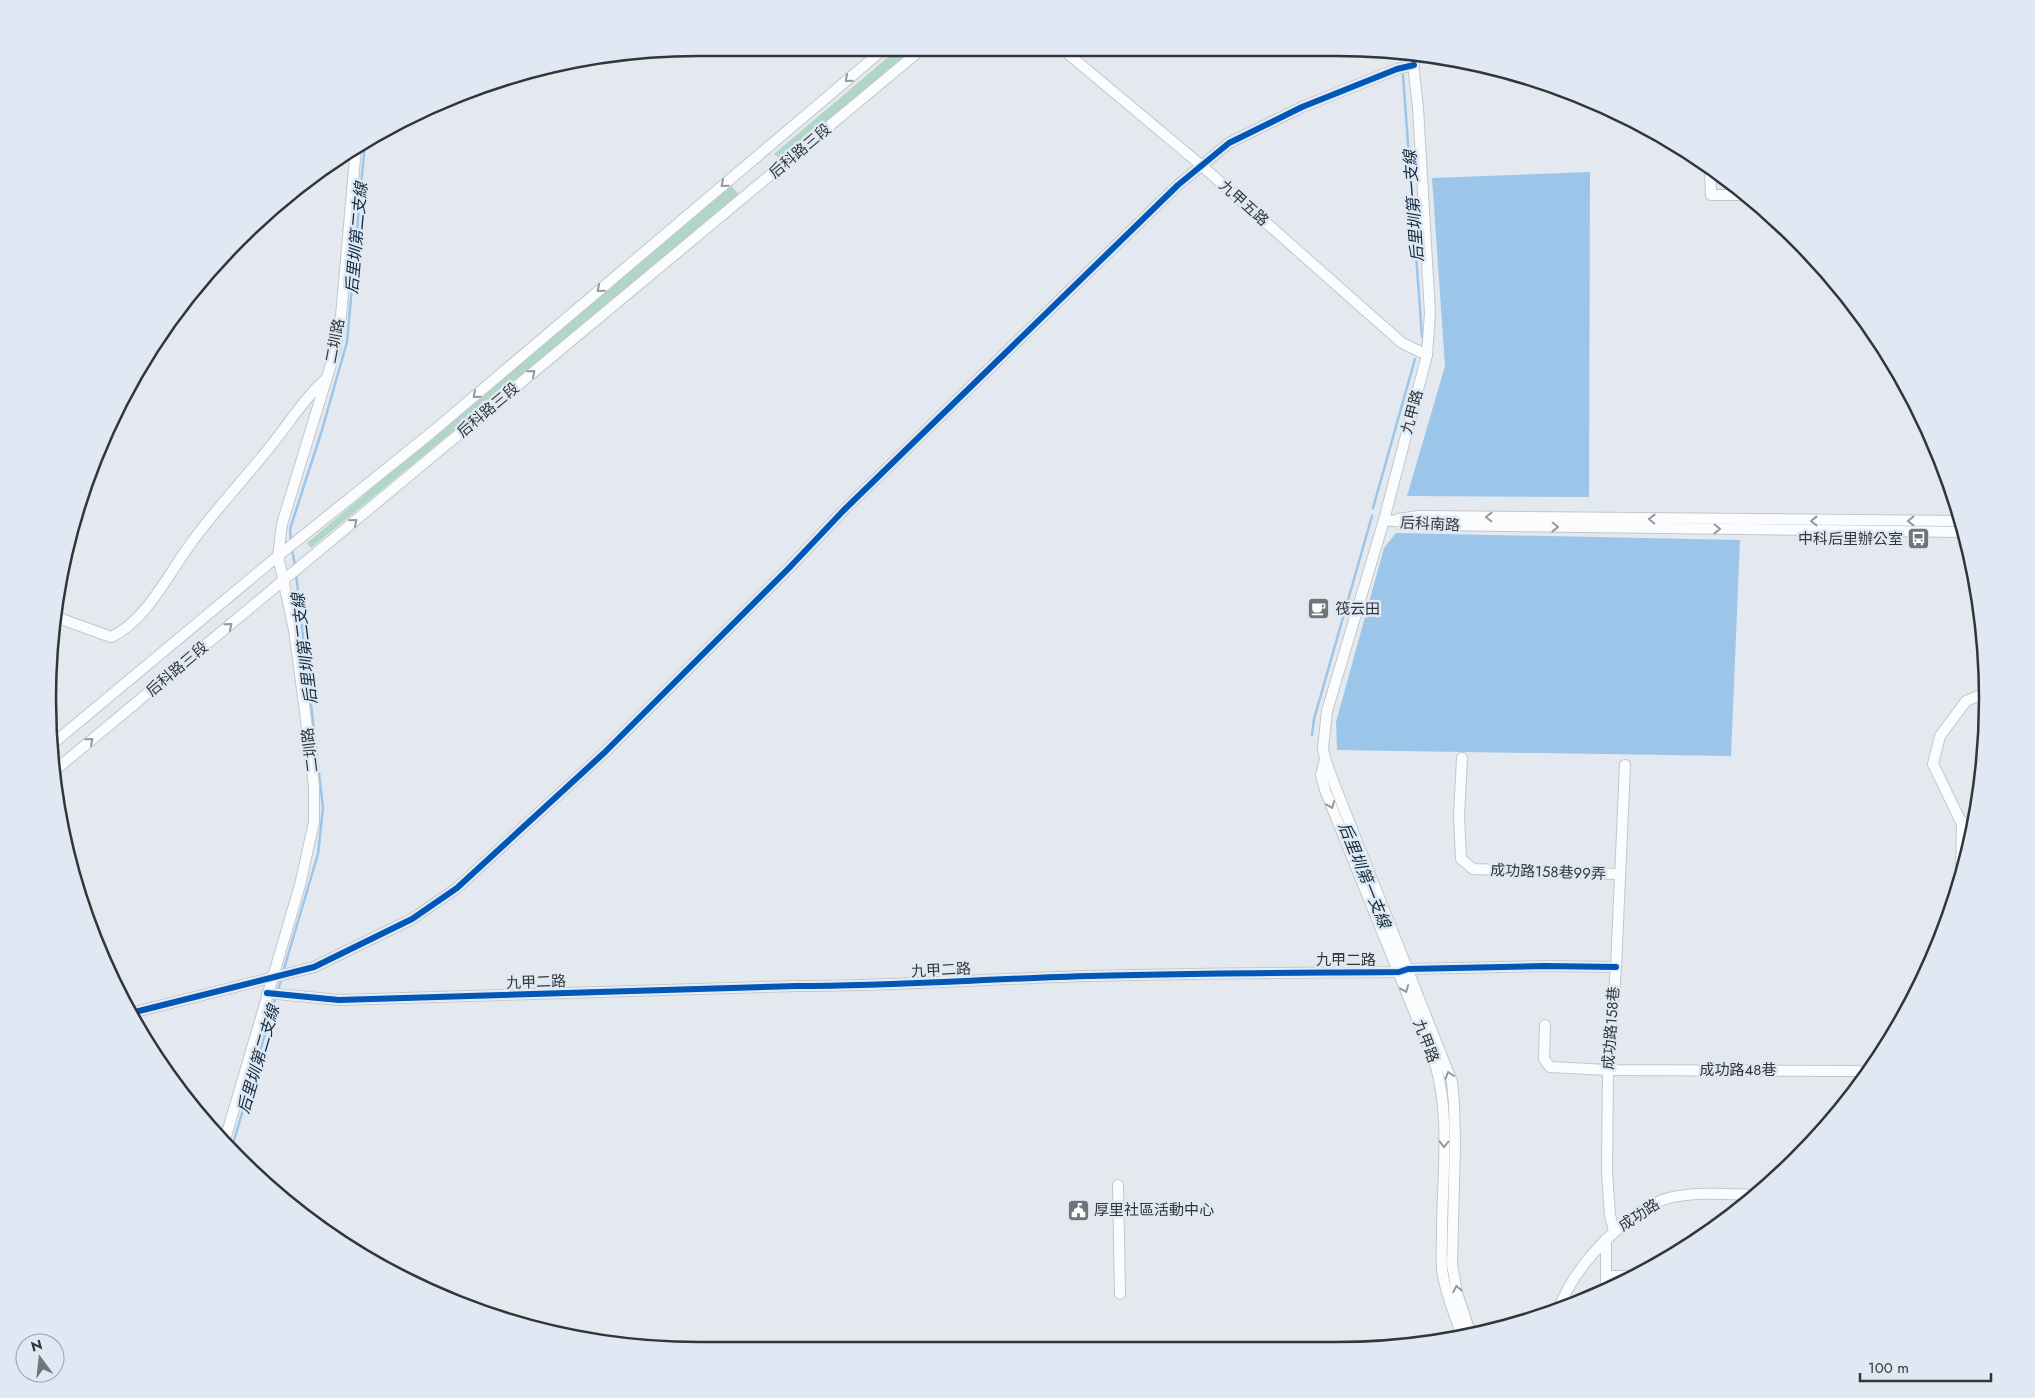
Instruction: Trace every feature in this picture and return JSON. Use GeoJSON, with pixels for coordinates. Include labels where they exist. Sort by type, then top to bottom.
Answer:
{"type":"FeatureCollection","features":[{"type":"Feature","properties":{"kind":"street","name":"后科路三段"},"geometry":{"type":"LineString","coordinates":[[58,739],[278,556],[431,433],[876,56]]}},
{"type":"Feature","properties":{"kind":"street","name":"后科路三段"},"geometry":{"type":"LineString","coordinates":[[60,766],[914,56]]}},
{"type":"Feature","properties":{"kind":"street","name":"九甲五路"},"geometry":{"type":"LineString","coordinates":[[1071,56],[1202,166],[1402,343],[1427,355]]}},
{"type":"Feature","properties":{"kind":"street"},"geometry":{"type":"LineString","coordinates":[[138,1011],[314,967],[412,919],[457,888],[604,753],[842,511],[1178,185],[1229,143],[1302,107],[1397,69],[1411,61]]}},
{"type":"Feature","properties":{"kind":"street","name":"九甲路"},"geometry":{"type":"LineString","coordinates":[[1413,61],[1418,108],[1430,313],[1427,355],[1384,520],[1327,711],[1324,736],[1325,759],[1404,971],[1435,1064],[1444,1099],[1442,1269],[1448,1296],[1460,1329]]}},
{"type":"Feature","properties":{"kind":"street","name":"二圳路"},"geometry":{"type":"LineString","coordinates":[[227,1134],[300,884],[314,822],[314,786],[294,630],[278,556],[282,524],[336,351],[341,316],[355,157]]}},
{"type":"Feature","properties":{"kind":"street"},"geometry":{"type":"LineString","coordinates":[[1710,177],[1710,195],[1734,195]]}},
{"type":"Feature","properties":{"kind":"street"},"geometry":{"type":"LineString","coordinates":[[62,619],[111,637],[124,632],[150,603],[190,544],[286,428],[311,392],[328,376]]}},
{"type":"Feature","properties":{"kind":"street","name":"后科南路"},"geometry":{"type":"LineString","coordinates":[[1384,520],[1440,525],[1863,526],[1957,532]]}},
{"type":"Feature","properties":{"kind":"street","name":"后科南路"},"geometry":{"type":"LineString","coordinates":[[1863,526],[1954,521]]}},
{"type":"Feature","properties":{"kind":"street"},"geometry":{"type":"LineString","coordinates":[[1966,826],[1962,822],[1933,764],[1940,736],[1966,701],[1979,696]]}},
{"type":"Feature","properties":{"kind":"street","name":"成功路158巷99弄"},"geometry":{"type":"LineString","coordinates":[[1462,758],[1459,816],[1461,859],[1473,869],[1619,874]]}},
{"type":"Feature","properties":{"kind":"street","name":"成功路158巷"},"geometry":{"type":"LineString","coordinates":[[1606,1282],[1610,1235],[1607,1172],[1608,1070],[1616,967],[1625,765]]}},
{"type":"Feature","properties":{"kind":"street"},"geometry":{"type":"LineString","coordinates":[[1962,822],[1962,844]]}},
{"type":"Feature","properties":{"kind":"street","name":"九甲二路"},"geometry":{"type":"LineString","coordinates":[[267,993],[338,1000],[797,986],[870,986],[1143,974],[1404,971],[1544,966],[1616,967]]}},
{"type":"Feature","properties":{"kind":"street","name":"九甲路"},"geometry":{"type":"LineString","coordinates":[[1404,971],[1452,1082],[1455,1136],[1452,1264],[1457,1293],[1468,1327]]}},
{"type":"Feature","properties":{"kind":"street","name":"成功路48巷"},"geometry":{"type":"LineString","coordinates":[[1545,1025],[1544,1058],[1550,1067],[1608,1070],[1859,1071]]}},
{"type":"Feature","properties":{"kind":"street"},"geometry":{"type":"LineString","coordinates":[[1118,1185],[1120,1294]]}},
{"type":"Feature","properties":{"kind":"street","name":"成功路"},"geometry":{"type":"LineString","coordinates":[[1563,1300],[1577,1275],[1610,1235],[1649,1207],[1664,1199],[1708,1194],[1744,1195]]}},
{"type":"Feature","properties":{"kind":"street"},"geometry":{"type":"LineString","coordinates":[[1606,1276],[1618,1276]]}},
{"type":"Feature","properties":{"kind":"green space"},"geometry":{"type":"Polygon","coordinates":[[[890,56],[904,56],[781,160],[774,154],[890,56]]]}},
{"type":"Feature","properties":{"kind":"green space"},"geometry":{"type":"Polygon","coordinates":[[[731,186],[740,195],[311,548],[307,543],[731,186]]]}},
{"type":"Feature","properties":{"kind":"water"},"geometry":{"type":"Polygon","coordinates":[[[1590,172],[1589,497],[1407,496],[1445,366],[1432,178],[1590,172]]]}},
{"type":"Feature","properties":{"kind":"water"},"geometry":{"type":"Polygon","coordinates":[[[1396,533],[1740,540],[1731,756],[1337,750],[1336,722],[1384,548],[1396,533]]]}},
{"type":"Feature","properties":{"kind":"waterway","name":"后里圳第一支線"},"geometry":{"type":"LineString","coordinates":[[1403,75],[1422,337]]}},
{"type":"Feature","properties":{"kind":"waterway","name":"后里圳第二支線"},"geometry":{"type":"LineString","coordinates":[[291,542],[290,529],[322,430],[347,342],[364,151]]}},
{"type":"Feature","properties":{"kind":"waterway","name":"后里圳第一支線"},"geometry":{"type":"LineString","coordinates":[[1373,508],[1415,359]]}},
{"type":"Feature","properties":{"kind":"waterway","name":"后里圳第一支線"},"geometry":{"type":"LineString","coordinates":[[1312,735],[1314,719],[1372,516]]}},
{"type":"Feature","properties":{"kind":"waterway","name":"后里圳第二支線"},"geometry":{"type":"LineString","coordinates":[[292,549],[295,566]]}},
{"type":"Feature","properties":{"kind":"waterway","name":"后里圳第二支線"},"geometry":{"type":"LineString","coordinates":[[283,972],[318,854],[323,808],[296,574]]}},
{"type":"Feature","properties":{"kind":"waterway","name":"后里圳第二支線"},"geometry":{"type":"LineString","coordinates":[[278,991],[281,980]]}},
{"type":"Feature","properties":{"kind":"waterway","name":"后里圳第二支線"},"geometry":{"type":"LineString","coordinates":[[234,1141],[276,996]]}},
{"type":"Feature","properties":{"kind":"waterway","name":"后里圳第一支線"},"geometry":{"type":"LineString","coordinates":[[1446,1079],[1448,1091]]}},
{"type":"Feature","properties":{"kind":"waterway","name":"后里圳第一支線"},"geometry":{"type":"LineString","coordinates":[[1449,1116],[1449,1128]]}},
{"type":"Feature","properties":{"kind":"waterway","name":"后里圳第一支線"},"geometry":{"type":"LineString","coordinates":[[1447,1242],[1448,1191]]}},
{"type":"Feature","properties":{"kind":"cycle path"},"geometry":{"type":"LineString","coordinates":[[138,1011],[314,967],[412,919],[457,888],[604,753],[789,568],[843,511],[1178,185],[1229,143],[1302,107],[1397,69],[1414,65]]}},
{"type":"Feature","properties":{"kind":"cycle path"},"geometry":{"type":"LineString","coordinates":[[267,993],[339,1000],[1100,976],[1399,972],[1408,969],[1544,966],[1616,967]]}},
{"type":"Feature","properties":{"kind":"place","name":"中科后里辦公室"},"geometry":{"type":"Point","coordinates":[1919,539]}},
{"type":"Feature","properties":{"kind":"place","name":"筏云田"},"geometry":{"type":"Point","coordinates":[1319,609]}},
{"type":"Feature","properties":{"kind":"place","name":"厚里社區活動中心"},"geometry":{"type":"Point","coordinates":[1078,1210]}}]}
